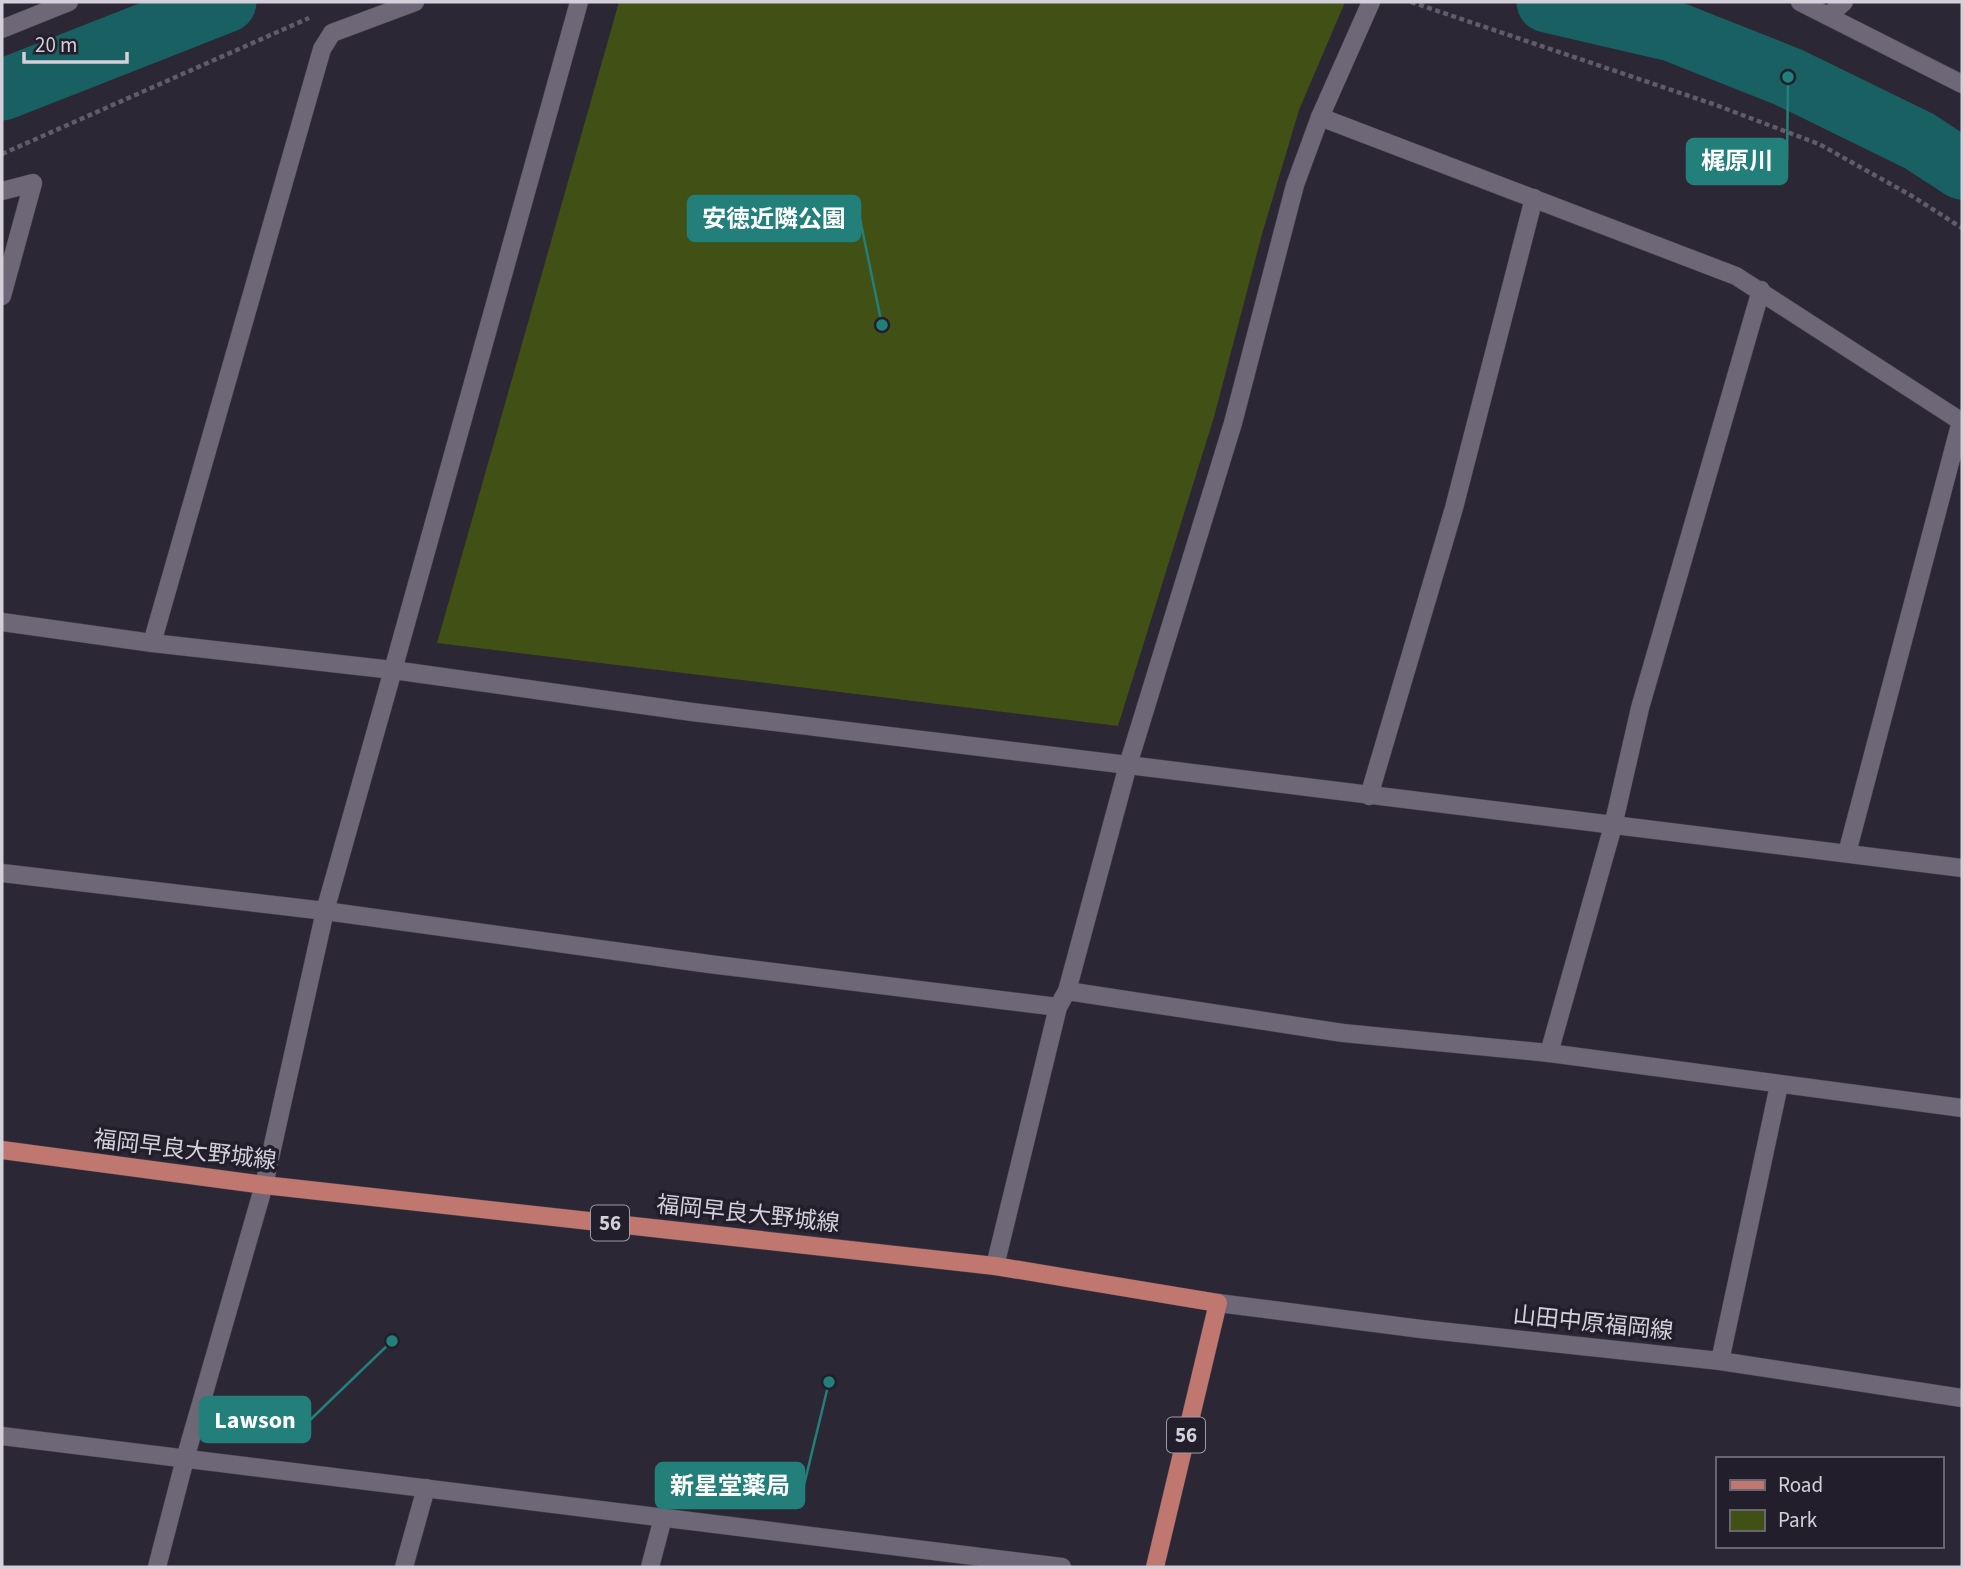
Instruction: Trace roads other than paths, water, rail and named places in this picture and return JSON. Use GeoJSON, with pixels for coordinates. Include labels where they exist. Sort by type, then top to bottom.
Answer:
{"type":"FeatureCollection","features":[{"type":"Feature","properties":{"kind":"main road","name":"福岡早良大野城線"},"geometry":{"type":"LineString","coordinates":[[2,1150],[264,1185],[995,1266],[1218,1303]]}},
{"type":"Feature","properties":{"kind":"main road","name":"56"},"geometry":{"type":"LineString","coordinates":[[1155,1567],[1218,1303]]}},
{"type":"Feature","properties":{"kind":"street"},"geometry":{"type":"LineString","coordinates":[[2,29],[69,2]]}},
{"type":"Feature","properties":{"kind":"street"},"geometry":{"type":"LineString","coordinates":[[152,643],[322,49],[332,33],[415,2]]}},
{"type":"Feature","properties":{"kind":"street"},"geometry":{"type":"LineString","coordinates":[[157,1567],[185,1459],[264,1185],[325,911],[579,2]]}},
{"type":"Feature","properties":{"kind":"street"},"geometry":{"type":"LineString","coordinates":[[995,1266],[1063,999],[1128,765],[1233,423],[1295,185],[1320,117],[1371,2]]}},
{"type":"Feature","properties":{"kind":"street"},"geometry":{"type":"LineString","coordinates":[[1800,2],[1962,84]]}},
{"type":"Feature","properties":{"kind":"street"},"geometry":{"type":"LineString","coordinates":[[1828,16],[1844,2]]}},
{"type":"Feature","properties":{"kind":"street"},"geometry":{"type":"LineString","coordinates":[[1320,117],[1736,276],[1962,421],[1847,853]]}},
{"type":"Feature","properties":{"kind":"street"},"geometry":{"type":"LineString","coordinates":[[2,191],[33,183],[2,296]]}},
{"type":"Feature","properties":{"kind":"street"},"geometry":{"type":"LineString","coordinates":[[1369,796],[1454,508],[1534,198]]}},
{"type":"Feature","properties":{"kind":"street"},"geometry":{"type":"LineString","coordinates":[[1549,1053],[1613,826],[1640,708],[1761,290]]}},
{"type":"Feature","properties":{"kind":"street"},"geometry":{"type":"LineString","coordinates":[[2,622],[152,643],[393,670],[692,712],[1962,868]]}},
{"type":"Feature","properties":{"kind":"street"},"geometry":{"type":"LineString","coordinates":[[2,873],[325,911],[722,966],[1063,999],[1343,1033],[1549,1053],[1962,1108]]}},
{"type":"Feature","properties":{"kind":"street"},"geometry":{"type":"LineString","coordinates":[[1720,1361],[1779,1085]]}},
{"type":"Feature","properties":{"kind":"street","name":"山田中原福岡線"},"geometry":{"type":"LineString","coordinates":[[1218,1303],[1421,1329],[1720,1361],[1962,1398]]}},
{"type":"Feature","properties":{"kind":"street"},"geometry":{"type":"LineString","coordinates":[[2,1436],[1062,1567]]}},
{"type":"Feature","properties":{"kind":"street"},"geometry":{"type":"LineString","coordinates":[[404,1567],[426,1489]]}},
{"type":"Feature","properties":{"kind":"street"},"geometry":{"type":"LineString","coordinates":[[650,1567],[663,1518]]}},
{"type":"Feature","properties":{"kind":"street"},"geometry":{"type":"LineString","coordinates":[[916,1567],[921,1549]]}},
{"type":"Feature","properties":{"kind":"waterway"},"geometry":{"type":"LineString","coordinates":[[2,90],[226,2]]}},
{"type":"Feature","properties":{"kind":"waterway"},"geometry":{"type":"LineString","coordinates":[[1547,2],[1672,31],[1788,77],[1919,141],[1962,169]]}},
{"type":"Feature","properties":{"kind":"place","name":"梶原川"},"geometry":{"type":"Point","coordinates":[1788,77]}},
{"type":"Feature","properties":{"kind":"place","name":"安徳近隣公園"},"geometry":{"type":"Point","coordinates":[882,325]}},
{"type":"Feature","properties":{"kind":"place","name":"Lawson"},"geometry":{"type":"Point","coordinates":[392,1341]}},
{"type":"Feature","properties":{"kind":"place","name":"新星堂薬局"},"geometry":{"type":"Point","coordinates":[829,1382]}}]}
